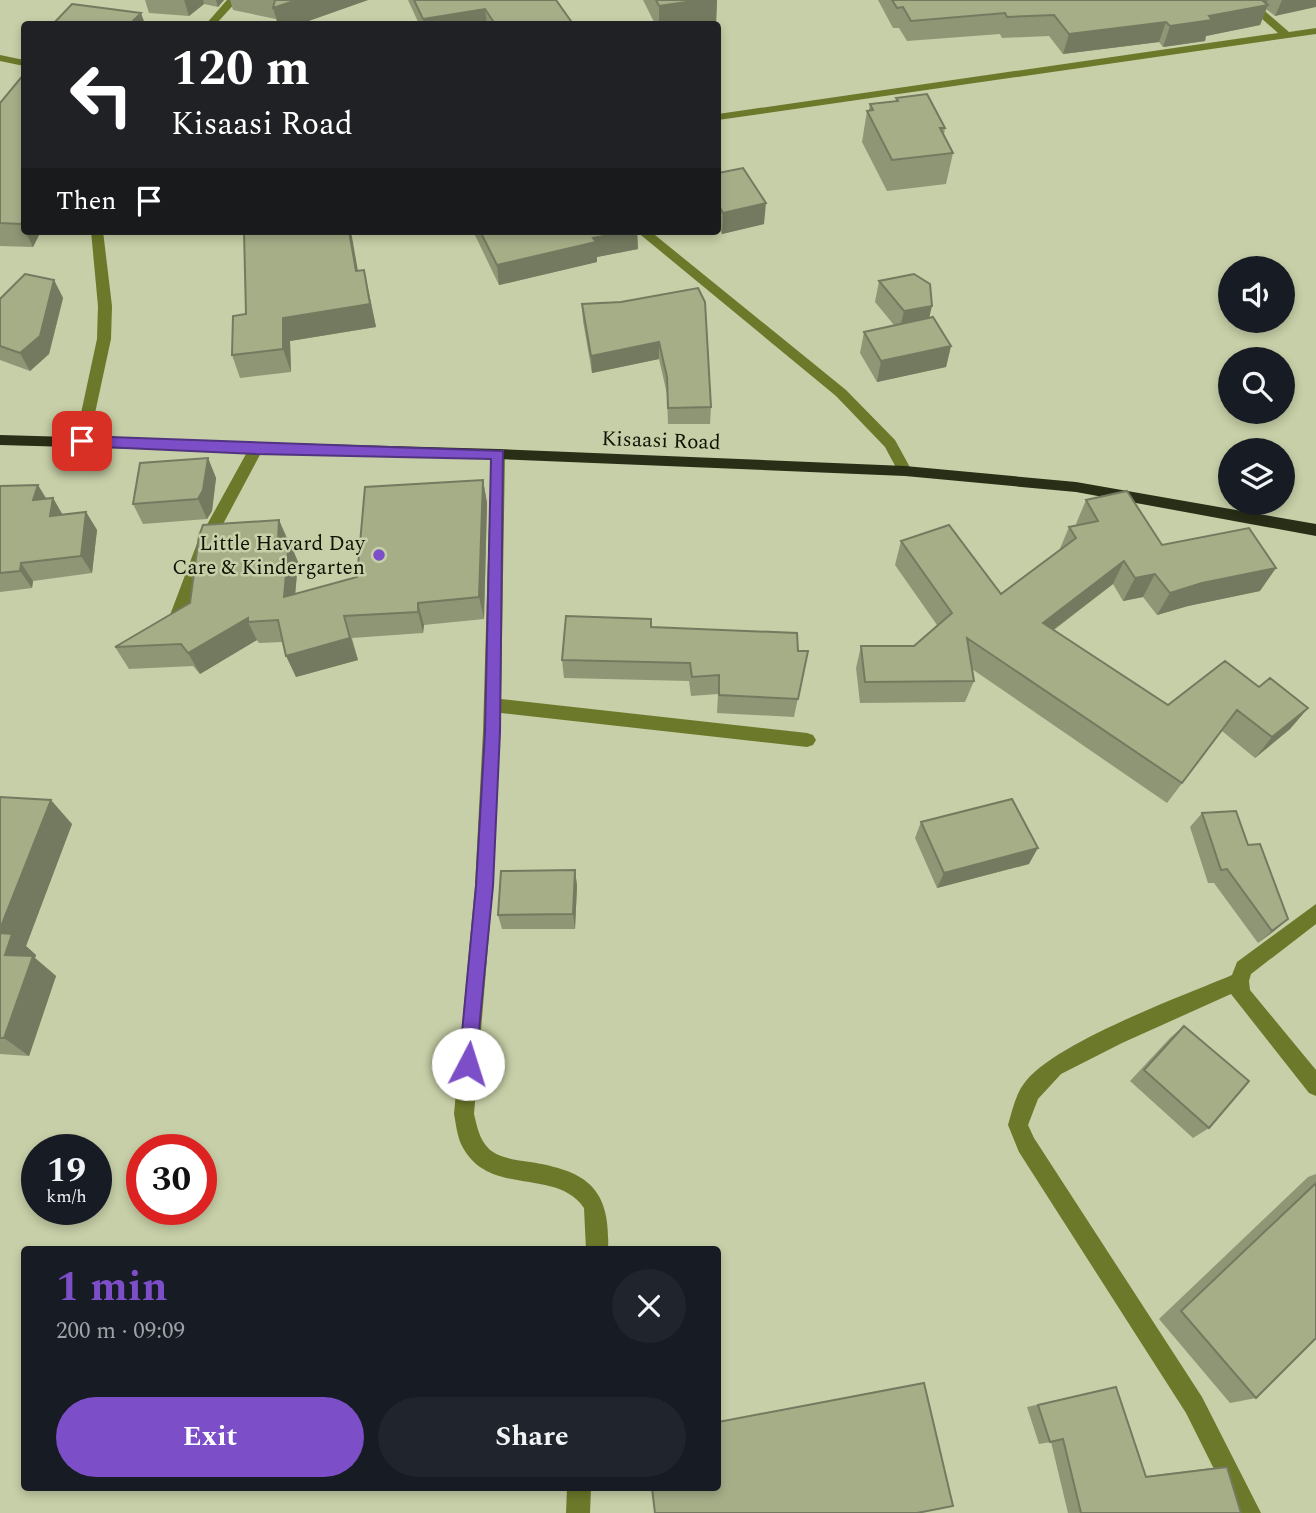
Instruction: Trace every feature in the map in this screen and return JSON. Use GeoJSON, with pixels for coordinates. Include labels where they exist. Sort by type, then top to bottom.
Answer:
{"type":"FeatureCollection","features":[{"type":"Feature","properties":{"kind":"main road","name":"Kisaasi Road"},"geometry":{"type":"LineString","coordinates":[[0,440],[498,454],[905,471],[1076,487],[1316,530]]}},
{"type":"Feature","properties":{"kind":"street"},"geometry":{"type":"LineString","coordinates":[[214,21],[233,0]]}},
{"type":"Feature","properties":{"kind":"street"},"geometry":{"type":"LineString","coordinates":[[1246,0],[1288,36]]}},
{"type":"Feature","properties":{"kind":"street"},"geometry":{"type":"LineString","coordinates":[[721,117],[1316,31]]}},
{"type":"Feature","properties":{"kind":"street"},"geometry":{"type":"LineString","coordinates":[[0,58],[21,62]]}},
{"type":"Feature","properties":{"kind":"street"},"geometry":{"type":"LineString","coordinates":[[82,441],[104,339],[105,306],[97,235]]}},
{"type":"Feature","properties":{"kind":"street"},"geometry":{"type":"LineString","coordinates":[[647,235],[841,393],[867,417],[890,444],[905,471]]}},
{"type":"Feature","properties":{"kind":"street"},"geometry":{"type":"LineString","coordinates":[[178,615],[206,541],[256,449]]}},
{"type":"Feature","properties":{"kind":"street"},"geometry":{"type":"LineString","coordinates":[[498,454],[493,705],[484,886],[464,1114],[465,1135],[475,1152],[500,1167],[572,1184],[589,1197],[597,1220],[597,1246]]}},
{"type":"Feature","properties":{"kind":"street"},"geometry":{"type":"LineString","coordinates":[[493,705],[807,740]]}},
{"type":"Feature","properties":{"kind":"street"},"geometry":{"type":"LineString","coordinates":[[1316,913],[1244,968],[1239,981],[1241,994],[1316,1086]]}},
{"type":"Feature","properties":{"kind":"street"},"geometry":{"type":"LineString","coordinates":[[1239,981],[1115,1036],[1054,1067],[1030,1092],[1018,1125],[1026,1145],[1194,1405],[1249,1513]]}},
{"type":"Feature","properties":{"kind":"street"},"geometry":{"type":"LineString","coordinates":[[578,1513],[579,1491]]}},
{"type":"Feature","properties":{"kind":"building"},"geometry":{"type":"Polygon","coordinates":[[[275,0],[297,0],[273,8],[275,0]]]}},
{"type":"Feature","properties":{"kind":"building"},"geometry":{"type":"Polygon","coordinates":[[[414,0],[556,0],[571,21],[493,21],[485,9],[423,19],[414,0]]]}},
{"type":"Feature","properties":{"kind":"building"},"geometry":{"type":"Polygon","coordinates":[[[656,0],[700,0],[659,6],[656,0]]]}},
{"type":"Feature","properties":{"kind":"building"},"geometry":{"type":"Polygon","coordinates":[[[892,0],[1265,0],[1263,1],[1268,5],[1209,16],[1212,20],[1170,26],[1166,22],[1069,34],[1054,15],[1007,17],[1005,13],[911,21],[903,7],[897,8],[892,0]]]}},
{"type":"Feature","properties":{"kind":"building"},"geometry":{"type":"Polygon","coordinates":[[[72,4],[141,13],[133,21],[56,21],[72,4]]]}},
{"type":"Feature","properties":{"kind":"building"},"geometry":{"type":"Polygon","coordinates":[[[21,78],[21,224],[0,223],[0,103],[21,78]]]}},
{"type":"Feature","properties":{"kind":"building"},"geometry":{"type":"Polygon","coordinates":[[[927,94],[945,128],[940,128],[953,153],[892,160],[867,111],[873,110],[870,104],[927,94]]]}},
{"type":"Feature","properties":{"kind":"building"},"geometry":{"type":"Polygon","coordinates":[[[743,168],[766,203],[723,213],[721,172],[743,168]]]}},
{"type":"Feature","properties":{"kind":"building"},"geometry":{"type":"Polygon","coordinates":[[[244,235],[350,235],[356,271],[364,270],[370,304],[283,318],[283,349],[232,355],[233,316],[246,314],[244,235]]]}},
{"type":"Feature","properties":{"kind":"building"},"geometry":{"type":"Polygon","coordinates":[[[482,235],[609,235],[593,238],[596,242],[497,265],[482,235]]]}},
{"type":"Feature","properties":{"kind":"building"},"geometry":{"type":"Polygon","coordinates":[[[25,274],[54,280],[40,336],[20,353],[0,346],[0,299],[25,274]]]}},
{"type":"Feature","properties":{"kind":"building"},"geometry":{"type":"Polygon","coordinates":[[[914,274],[930,284],[932,306],[904,311],[879,281],[914,274]]]}},
{"type":"Feature","properties":{"kind":"building"},"geometry":{"type":"Polygon","coordinates":[[[698,288],[705,302],[711,407],[668,408],[667,377],[659,342],[591,356],[582,304],[621,302],[698,288]]]}},
{"type":"Feature","properties":{"kind":"building"},"geometry":{"type":"Polygon","coordinates":[[[933,317],[951,346],[881,361],[864,332],[933,317]]]}},
{"type":"Feature","properties":{"kind":"building"},"geometry":{"type":"Polygon","coordinates":[[[208,458],[203,490],[198,499],[133,504],[140,463],[208,458]]]}},
{"type":"Feature","properties":{"kind":"building"},"geometry":{"type":"Polygon","coordinates":[[[483,480],[479,597],[418,603],[418,612],[344,616],[350,638],[286,656],[278,620],[248,622],[248,618],[188,653],[181,644],[115,647],[190,603],[199,536],[203,525],[279,520],[278,541],[289,540],[284,597],[357,577],[365,487],[483,480]]]}},
{"type":"Feature","properties":{"kind":"building"},"geometry":{"type":"Polygon","coordinates":[[[38,485],[33,500],[53,498],[50,516],[86,512],[81,556],[21,563],[20,571],[0,573],[0,486],[38,485]]]}},
{"type":"Feature","properties":{"kind":"building"},"geometry":{"type":"Polygon","coordinates":[[[1127,491],[1162,545],[1249,528],[1276,568],[1202,583],[1170,593],[1155,574],[1135,578],[1124,561],[1043,623],[1168,705],[1225,661],[1259,687],[1270,678],[1308,708],[1272,737],[1237,710],[1182,783],[967,638],[974,681],[865,682],[861,646],[914,646],[952,613],[901,541],[949,525],[1001,594],[1076,538],[1069,527],[1098,521],[1086,500],[1127,491]]]}},
{"type":"Feature","properties":{"kind":"building"},"geometry":{"type":"Polygon","coordinates":[[[566,616],[651,619],[651,627],[797,633],[798,651],[808,651],[798,699],[719,695],[719,675],[692,677],[690,663],[562,660],[566,616]]]}},
{"type":"Feature","properties":{"kind":"building"},"geometry":{"type":"Polygon","coordinates":[[[0,797],[51,800],[0,929],[0,797]]]}},
{"type":"Feature","properties":{"kind":"building"},"geometry":{"type":"Polygon","coordinates":[[[1012,799],[1038,848],[944,873],[921,822],[1012,799]]]}},
{"type":"Feature","properties":{"kind":"building"},"geometry":{"type":"Polygon","coordinates":[[[1236,811],[1248,845],[1260,844],[1288,919],[1272,931],[1227,869],[1221,870],[1202,813],[1236,811]]]}},
{"type":"Feature","properties":{"kind":"building"},"geometry":{"type":"Polygon","coordinates":[[[575,870],[573,914],[498,915],[501,871],[575,870]]]}},
{"type":"Feature","properties":{"kind":"building"},"geometry":{"type":"Polygon","coordinates":[[[0,933],[12,934],[5,955],[33,956],[4,1038],[0,1038],[0,933]]]}},
{"type":"Feature","properties":{"kind":"building"},"geometry":{"type":"Polygon","coordinates":[[[1184,1026],[1249,1081],[1209,1128],[1144,1070],[1184,1026]]]}},
{"type":"Feature","properties":{"kind":"building"},"geometry":{"type":"Polygon","coordinates":[[[1316,1183],[1316,1338],[1256,1398],[1181,1311],[1316,1183]]]}},
{"type":"Feature","properties":{"kind":"building"},"geometry":{"type":"Polygon","coordinates":[[[924,1383],[953,1506],[917,1513],[655,1513],[652,1491],[721,1491],[721,1421],[924,1383]]]}},
{"type":"Feature","properties":{"kind":"building"},"geometry":{"type":"Polygon","coordinates":[[[1116,1387],[1146,1477],[1227,1467],[1241,1513],[1081,1513],[1063,1439],[1050,1442],[1038,1405],[1116,1387]]]}},
{"type":"Feature","properties":{"kind":"place","name":"Little Havard Day Care & Kindergarten"},"geometry":{"type":"Point","coordinates":[379,555]}},
{"type":"Feature","properties":{"kind":"route"},"geometry":{"type":"LineString","coordinates":[[82,441],[256,449],[498,454],[492,732],[484,886],[468,1064]]}}]}
